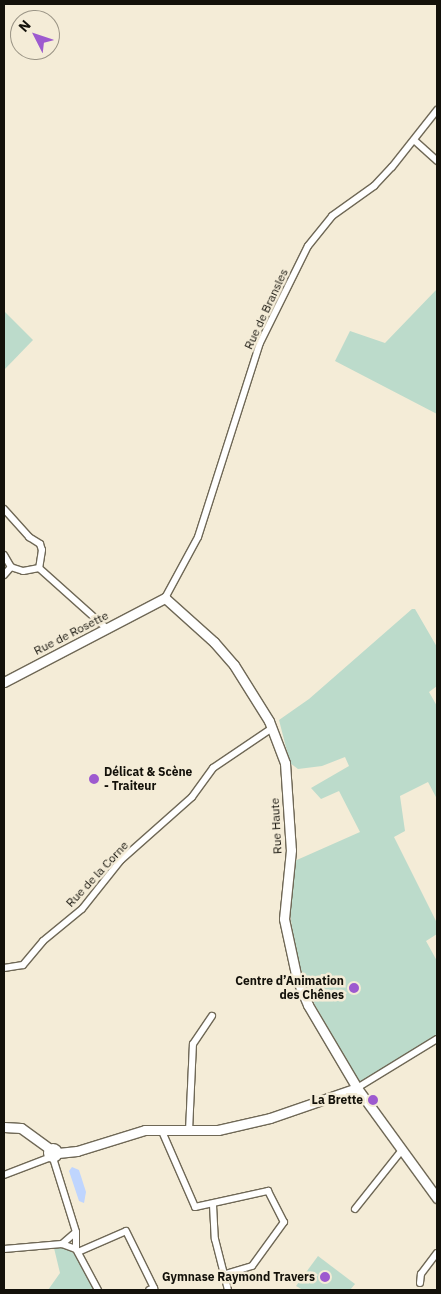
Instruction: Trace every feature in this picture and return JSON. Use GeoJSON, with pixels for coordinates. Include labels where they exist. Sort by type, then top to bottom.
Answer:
{"type":"FeatureCollection","features":[{"type":"Feature","properties":{"kind":"street","name":"Rue de Bransles"},"geometry":{"type":"LineString","coordinates":[[165,598],[198,537],[260,343],[308,246],[332,216],[374,186],[437,110]]}},
{"type":"Feature","properties":{"kind":"street"},"geometry":{"type":"LineString","coordinates":[[414,140],[437,161]]}},
{"type":"Feature","properties":{"kind":"street"},"geometry":{"type":"LineString","coordinates":[[4,509],[29,537],[40,544],[39,568]]}},
{"type":"Feature","properties":{"kind":"street"},"geometry":{"type":"LineString","coordinates":[[4,555],[11,567],[23,571],[39,568]]}},
{"type":"Feature","properties":{"kind":"street"},"geometry":{"type":"LineString","coordinates":[[4,575],[11,567]]}},
{"type":"Feature","properties":{"kind":"street"},"geometry":{"type":"LineString","coordinates":[[39,568],[106,628]]}},
{"type":"Feature","properties":{"kind":"street","name":"Rue de Rosette"},"geometry":{"type":"LineString","coordinates":[[4,682],[165,598]]}},
{"type":"Feature","properties":{"kind":"street","name":"Rue Haute"},"geometry":{"type":"LineString","coordinates":[[165,598],[214,642],[234,665],[272,728],[285,763],[291,850],[284,918],[290,954],[308,1005],[358,1088],[437,1198]]}},
{"type":"Feature","properties":{"kind":"street","name":"Rue de la Corne"},"geometry":{"type":"LineString","coordinates":[[4,968],[23,964],[43,941],[82,909],[121,860],[192,797],[213,768],[272,728]]}},
{"type":"Feature","properties":{"kind":"street"},"geometry":{"type":"LineString","coordinates":[[189,1131],[193,1044],[212,1016]]}},
{"type":"Feature","properties":{"kind":"street"},"geometry":{"type":"LineString","coordinates":[[4,1175],[53,1154],[77,1151],[145,1130],[218,1130],[270,1118],[358,1088],[437,1039]]}},
{"type":"Feature","properties":{"kind":"street"},"geometry":{"type":"LineString","coordinates":[[4,1127],[22,1128],[53,1154],[76,1232],[77,1251],[98,1290]]}},
{"type":"Feature","properties":{"kind":"street"},"geometry":{"type":"LineString","coordinates":[[161,1129],[190,1204],[194,1207],[213,1205],[268,1191],[284,1222],[252,1266],[224,1274]]}},
{"type":"Feature","properties":{"kind":"street"},"geometry":{"type":"LineString","coordinates":[[355,1209],[402,1150]]}},
{"type":"Feature","properties":{"kind":"street"},"geometry":{"type":"LineString","coordinates":[[213,1205],[214,1240],[228,1290]]}},
{"type":"Feature","properties":{"kind":"street"},"geometry":{"type":"LineString","coordinates":[[4,1249],[62,1244],[77,1251],[126,1231],[154,1288],[148,1290]]}},
{"type":"Feature","properties":{"kind":"street"},"geometry":{"type":"LineString","coordinates":[[62,1244],[76,1232]]}},
{"type":"Feature","properties":{"kind":"street"},"geometry":{"type":"LineString","coordinates":[[420,1283],[420,1274],[437,1252]]}},
{"type":"Feature","properties":{"kind":"green space"},"geometry":{"type":"Polygon","coordinates":[[[437,289],[437,414],[335,361],[350,331],[385,343],[437,289]]]}},
{"type":"Feature","properties":{"kind":"green space"},"geometry":{"type":"Polygon","coordinates":[[[4,311],[33,340],[4,370],[4,311]]]}},
{"type":"Feature","properties":{"kind":"green space"},"geometry":{"type":"Polygon","coordinates":[[[412,609],[415,609],[437,647],[437,686],[429,692],[437,706],[437,799],[428,782],[400,796],[405,831],[394,837],[437,923],[437,934],[426,941],[437,961],[437,1037],[360,1083],[315,1005],[297,959],[290,914],[290,863],[360,832],[339,791],[321,799],[311,788],[349,766],[345,757],[322,766],[298,769],[290,763],[279,720],[309,699],[412,609]]]}},
{"type":"Feature","properties":{"kind":"green space"},"geometry":{"type":"Polygon","coordinates":[[[63,1247],[75,1254],[94,1290],[48,1290],[60,1273],[54,1248],[63,1247]]]}},
{"type":"Feature","properties":{"kind":"green space","name":"Gymnase Raymond Travers"},"geometry":{"type":"Polygon","coordinates":[[[318,1256],[355,1284],[350,1290],[303,1290],[296,1286],[318,1256]]]}},
{"type":"Feature","properties":{"kind":"water"},"geometry":{"type":"Polygon","coordinates":[[[72,1167],[79,1170],[86,1192],[84,1203],[79,1201],[69,1171],[72,1167]]]}},
{"type":"Feature","properties":{"kind":"place","name":"Délicat & Scène - Traiteur"},"geometry":{"type":"Point","coordinates":[94,779]}},
{"type":"Feature","properties":{"kind":"place","name":"Centre d’Animation des Chênes"},"geometry":{"type":"Point","coordinates":[354,988]}},
{"type":"Feature","properties":{"kind":"place","name":"La Brette"},"geometry":{"type":"Point","coordinates":[373,1100]}},
{"type":"Feature","properties":{"kind":"place","name":"Gymnase Raymond Travers"},"geometry":{"type":"Point","coordinates":[325,1277]}}]}
